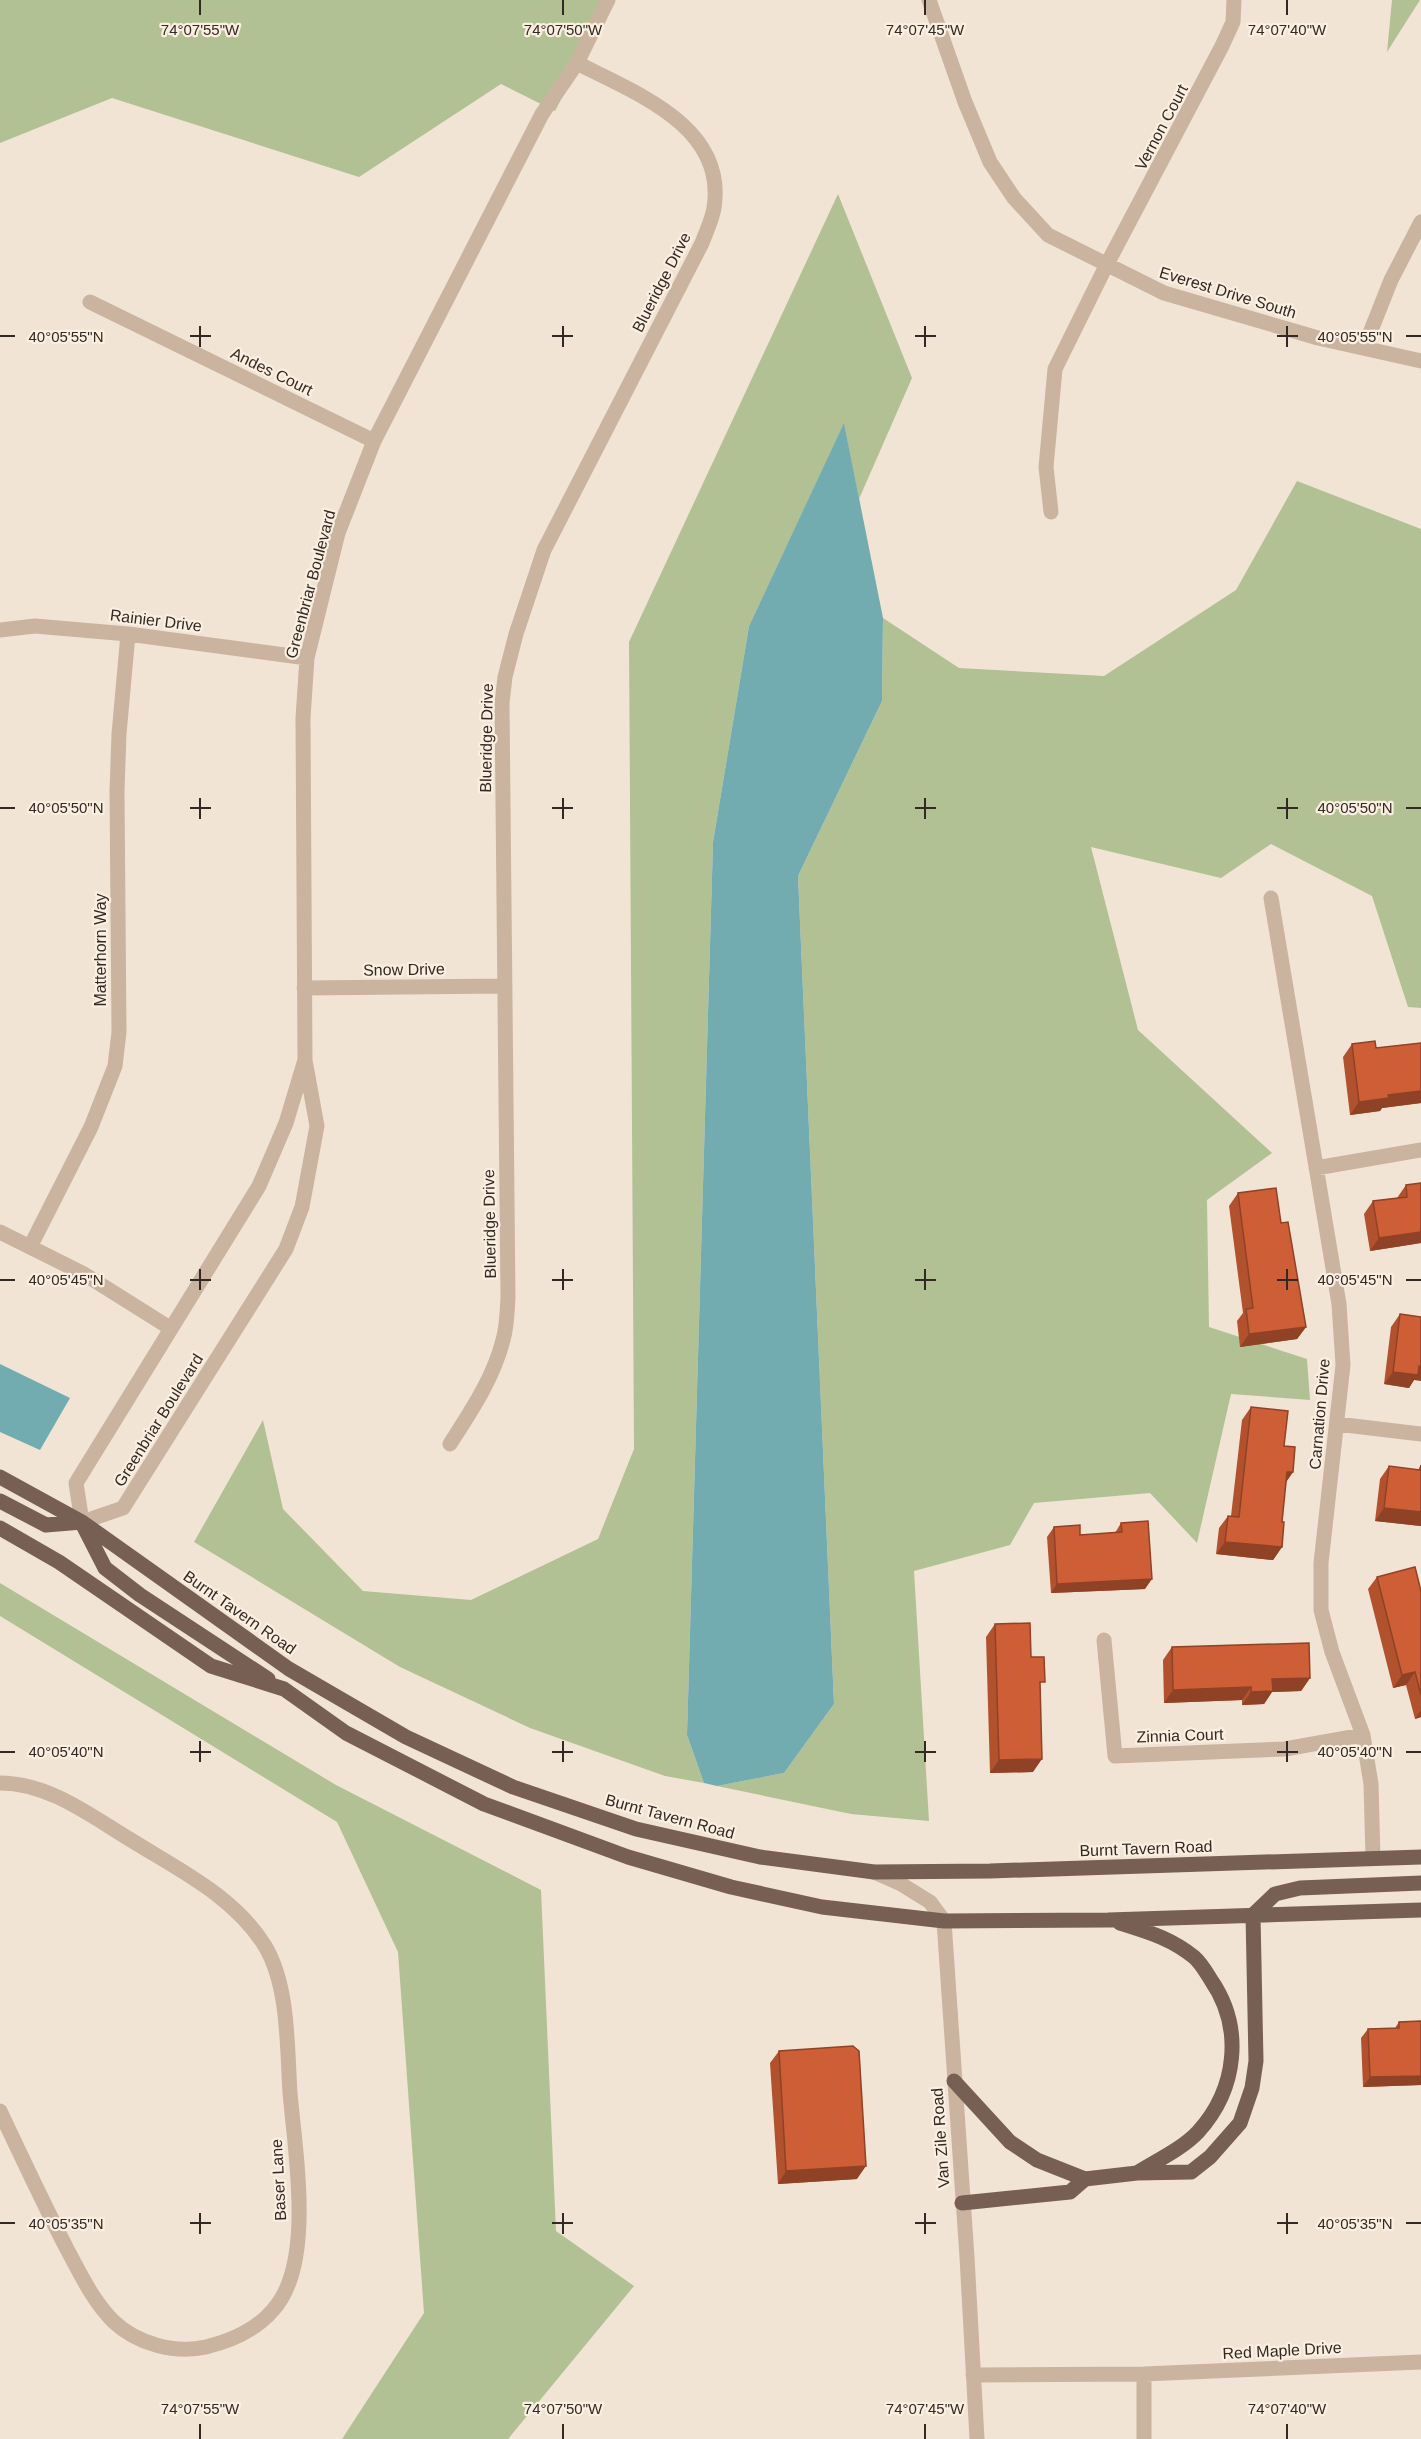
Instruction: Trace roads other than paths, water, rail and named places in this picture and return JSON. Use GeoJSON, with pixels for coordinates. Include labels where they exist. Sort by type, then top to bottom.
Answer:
{"type":"FeatureCollection","features":[{"type":"Feature","properties":{"kind":"main road","name":"Burnt Tavern Road"},"geometry":{"type":"LineString","coordinates":[[0,1477],[82,1522],[289,1669],[406,1737],[513,1787],[636,1829],[760,1857],[874,1872],[990,1871],[1421,1857]]}},
{"type":"Feature","properties":{"kind":"main road"},"geometry":{"type":"LineString","coordinates":[[0,1500],[46,1525],[82,1522],[105,1568],[140,1595],[284,1689],[346,1734],[484,1804],[628,1857],[731,1887],[803,1904],[944,1921],[1108,1920],[1421,1910]]}},
{"type":"Feature","properties":{"kind":"main road"},"geometry":{"type":"LineString","coordinates":[[0,1528],[59,1562],[211,1666],[284,1689]]}},
{"type":"Feature","properties":{"kind":"main road"},"geometry":{"type":"LineString","coordinates":[[954,2081],[1010,2142],[1037,2160],[1085,2179],[1137,2173],[1191,2172],[1210,2157],[1240,2123],[1252,2088],[1256,2061],[1253,1915],[1275,1894],[1300,1888],[1421,1883]]}},
{"type":"Feature","properties":{"kind":"main road"},"geometry":{"type":"LineString","coordinates":[[1108,1920],[1164,1937],[1196,1959],[1218,1991],[1231,2030],[1233,2063],[1221,2099],[1198,2133],[1137,2173]]}},
{"type":"Feature","properties":{"kind":"main road"},"geometry":{"type":"LineString","coordinates":[[962,2203],[1070,2192],[1085,2179]]}},
{"type":"Feature","properties":{"kind":"street","name":"Greenbriar Boulevard"},"geometry":{"type":"LineString","coordinates":[[305,1060],[286,1123],[259,1186],[76,1483],[82,1522],[123,1508],[286,1249],[302,1207],[317,1125],[305,1060],[303,718],[307,658],[338,534],[374,441],[542,114],[577,63],[608,0]]}},
{"type":"Feature","properties":{"kind":"street","name":"Everest Drive South"},"geometry":{"type":"LineString","coordinates":[[928,0],[965,102],[990,162],[1014,198],[1048,235],[1164,293],[1318,338],[1421,361]]}},
{"type":"Feature","properties":{"kind":"street","name":"Vernon Court"},"geometry":{"type":"LineString","coordinates":[[1051,512],[1046,466],[1055,369],[1106,266],[1222,46],[1233,22],[1234,0]]}},
{"type":"Feature","properties":{"kind":"street","name":"Blueridge Drive"},"geometry":{"type":"LineString","coordinates":[[450,1444],[481,1395],[496,1365],[504,1338],[508,1298],[502,703],[505,677],[516,634],[544,550],[702,243],[714,209],[715,185],[712,167],[689,129],[661,105],[577,63]]}},
{"type":"Feature","properties":{"kind":"street"},"geometry":{"type":"LineString","coordinates":[[1364,348],[1391,280],[1421,222]]}},
{"type":"Feature","properties":{"kind":"street","name":"Andes Court"},"geometry":{"type":"LineString","coordinates":[[90,302],[374,441]]}},
{"type":"Feature","properties":{"kind":"street","name":"Rainier Drive"},"geometry":{"type":"LineString","coordinates":[[0,630],[35,626],[128,634],[307,658]]}},
{"type":"Feature","properties":{"kind":"street","name":"Matterhorn Way"},"geometry":{"type":"LineString","coordinates":[[30,1247],[91,1127],[115,1066],[119,1032],[118,745],[128,634]]}},
{"type":"Feature","properties":{"kind":"street","name":"Carnation Drive"},"geometry":{"type":"LineString","coordinates":[[1271,898],[1340,1304],[1343,1365],[1321,1563],[1321,1610],[1332,1652],[1363,1735],[1371,1784],[1373,1858]]}},
{"type":"Feature","properties":{"kind":"street","name":"Snow Drive"},"geometry":{"type":"LineString","coordinates":[[304,988],[504,986]]}},
{"type":"Feature","properties":{"kind":"street"},"geometry":{"type":"LineString","coordinates":[[1316,1168],[1421,1150]]}},
{"type":"Feature","properties":{"kind":"street"},"geometry":{"type":"LineString","coordinates":[[0,1232],[84,1274],[170,1328]]}},
{"type":"Feature","properties":{"kind":"street"},"geometry":{"type":"LineString","coordinates":[[1337,1424],[1421,1434]]}},
{"type":"Feature","properties":{"kind":"street","name":"Zinnia Court"},"geometry":{"type":"LineString","coordinates":[[1104,1640],[1115,1756],[1285,1749],[1363,1735]]}},
{"type":"Feature","properties":{"kind":"street","name":"Baser Lane"},"geometry":{"type":"LineString","coordinates":[[0,1783],[11,1783],[59,1797],[219,1894],[246,1921],[265,1946],[275,1966],[284,2010],[299,2206],[296,2257],[290,2283],[274,2309],[254,2328],[223,2343],[188,2351],[155,2345],[133,2335],[114,2321],[90,2292],[40,2198],[0,2110]]}},
{"type":"Feature","properties":{"kind":"street"},"geometry":{"type":"LineString","coordinates":[[874,1872],[901,1884],[930,1902],[944,1921]]}},
{"type":"Feature","properties":{"kind":"street","name":"Van Zile Road"},"geometry":{"type":"LineString","coordinates":[[944,1921],[977,2439]]}},
{"type":"Feature","properties":{"kind":"street","name":"Red Maple Drive"},"geometry":{"type":"LineString","coordinates":[[974,2375],[1144,2374],[1421,2362]]}},
{"type":"Feature","properties":{"kind":"street"},"geometry":{"type":"LineString","coordinates":[[1144,2374],[1144,2439]]}},
{"type":"Feature","properties":{"kind":"water"},"geometry":{"type":"Polygon","coordinates":[[[844,423],[883,618],[882,701],[798,876],[834,1704],[784,1773],[717,1786],[704,1783],[687,1735],[713,842],[749,626],[844,423]]]}},
{"type":"Feature","properties":{"kind":"water"},"geometry":{"type":"Polygon","coordinates":[[[0,1364],[70,1398],[40,1450],[0,1432],[0,1364]]]}}]}
